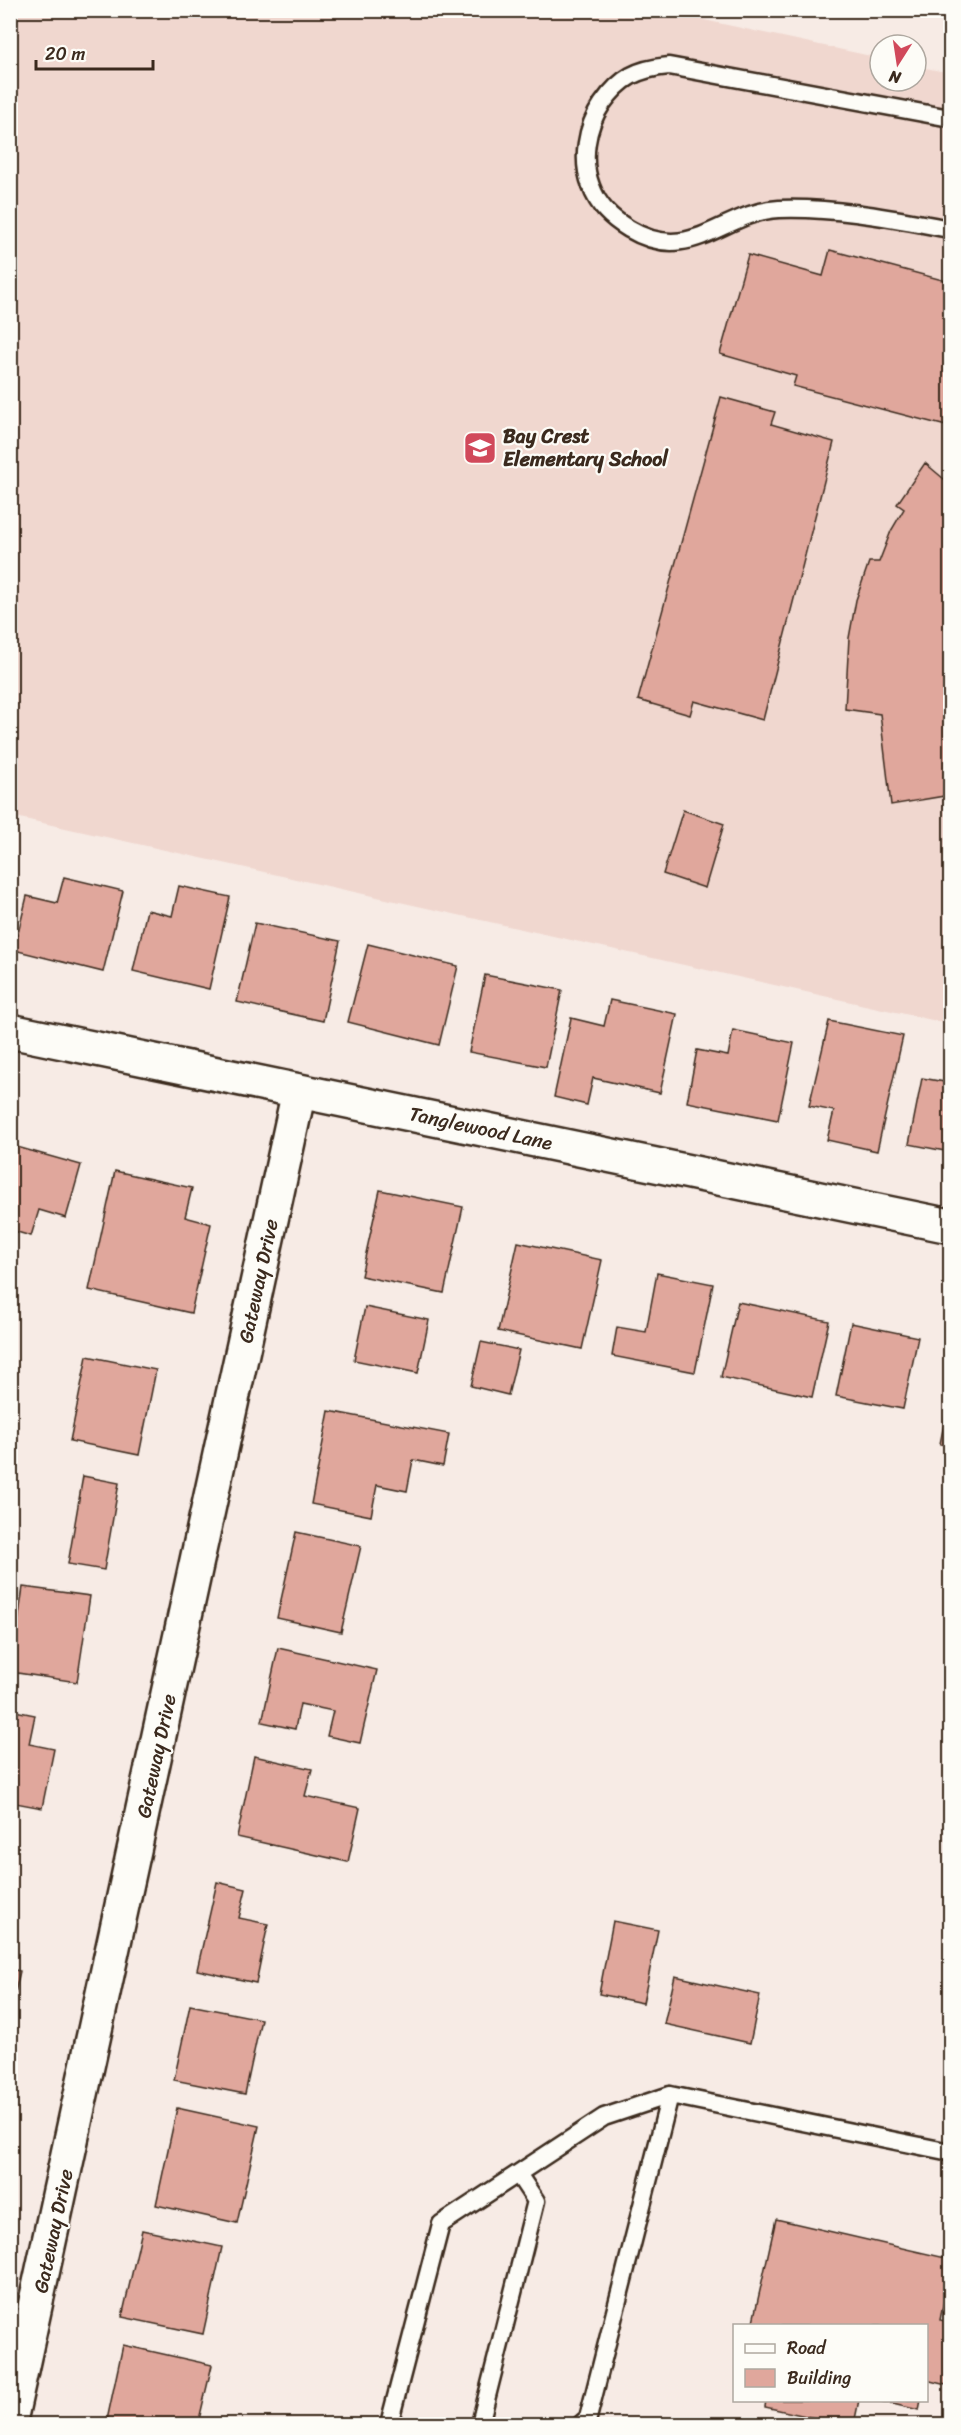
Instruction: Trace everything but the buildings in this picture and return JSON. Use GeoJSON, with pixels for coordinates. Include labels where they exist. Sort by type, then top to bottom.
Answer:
{"type":"FeatureCollection","features":[{"type":"Feature","properties":{"kind":"street","name":"Tanglewood Lane"},"geometry":{"type":"LineString","coordinates":[[10,1031],[951,1226]]}},
{"type":"Feature","properties":{"kind":"street","name":"Gateway Drive"},"geometry":{"type":"LineString","coordinates":[[10,2421],[299,1091]]}},
{"type":"Feature","properties":{"kind":"lane"},"geometry":{"type":"LineString","coordinates":[[951,118],[669,66],[643,69],[614,87],[596,112],[586,144],[587,177],[596,201],[614,220],[642,237],[674,243],[698,238],[746,217],[777,209],[849,213],[951,230]]}},
{"type":"Feature","properties":{"kind":"lane"},"geometry":{"type":"LineString","coordinates":[[581,2424],[588,2418],[670,2096]]}},
{"type":"Feature","properties":{"kind":"lane"},"geometry":{"type":"LineString","coordinates":[[389,2424],[441,2224],[604,2117],[670,2096],[951,2152]]}},
{"type":"Feature","properties":{"kind":"lane"},"geometry":{"type":"LineString","coordinates":[[480,2424],[536,2201],[518,2174]]}},
{"type":"Feature","properties":{"kind":"shaded area","name":"Bay Crest Elementary School"},"geometry":{"type":"Polygon","coordinates":[[[11,11],[663,11],[868,55],[868,93],[928,93],[928,68],[950,73],[950,1024],[11,816],[11,11]]]}},
{"type":"Feature","properties":{"kind":"place","name":"Bay Crest Elementary School"},"geometry":{"type":"Point","coordinates":[480,448]}}]}
